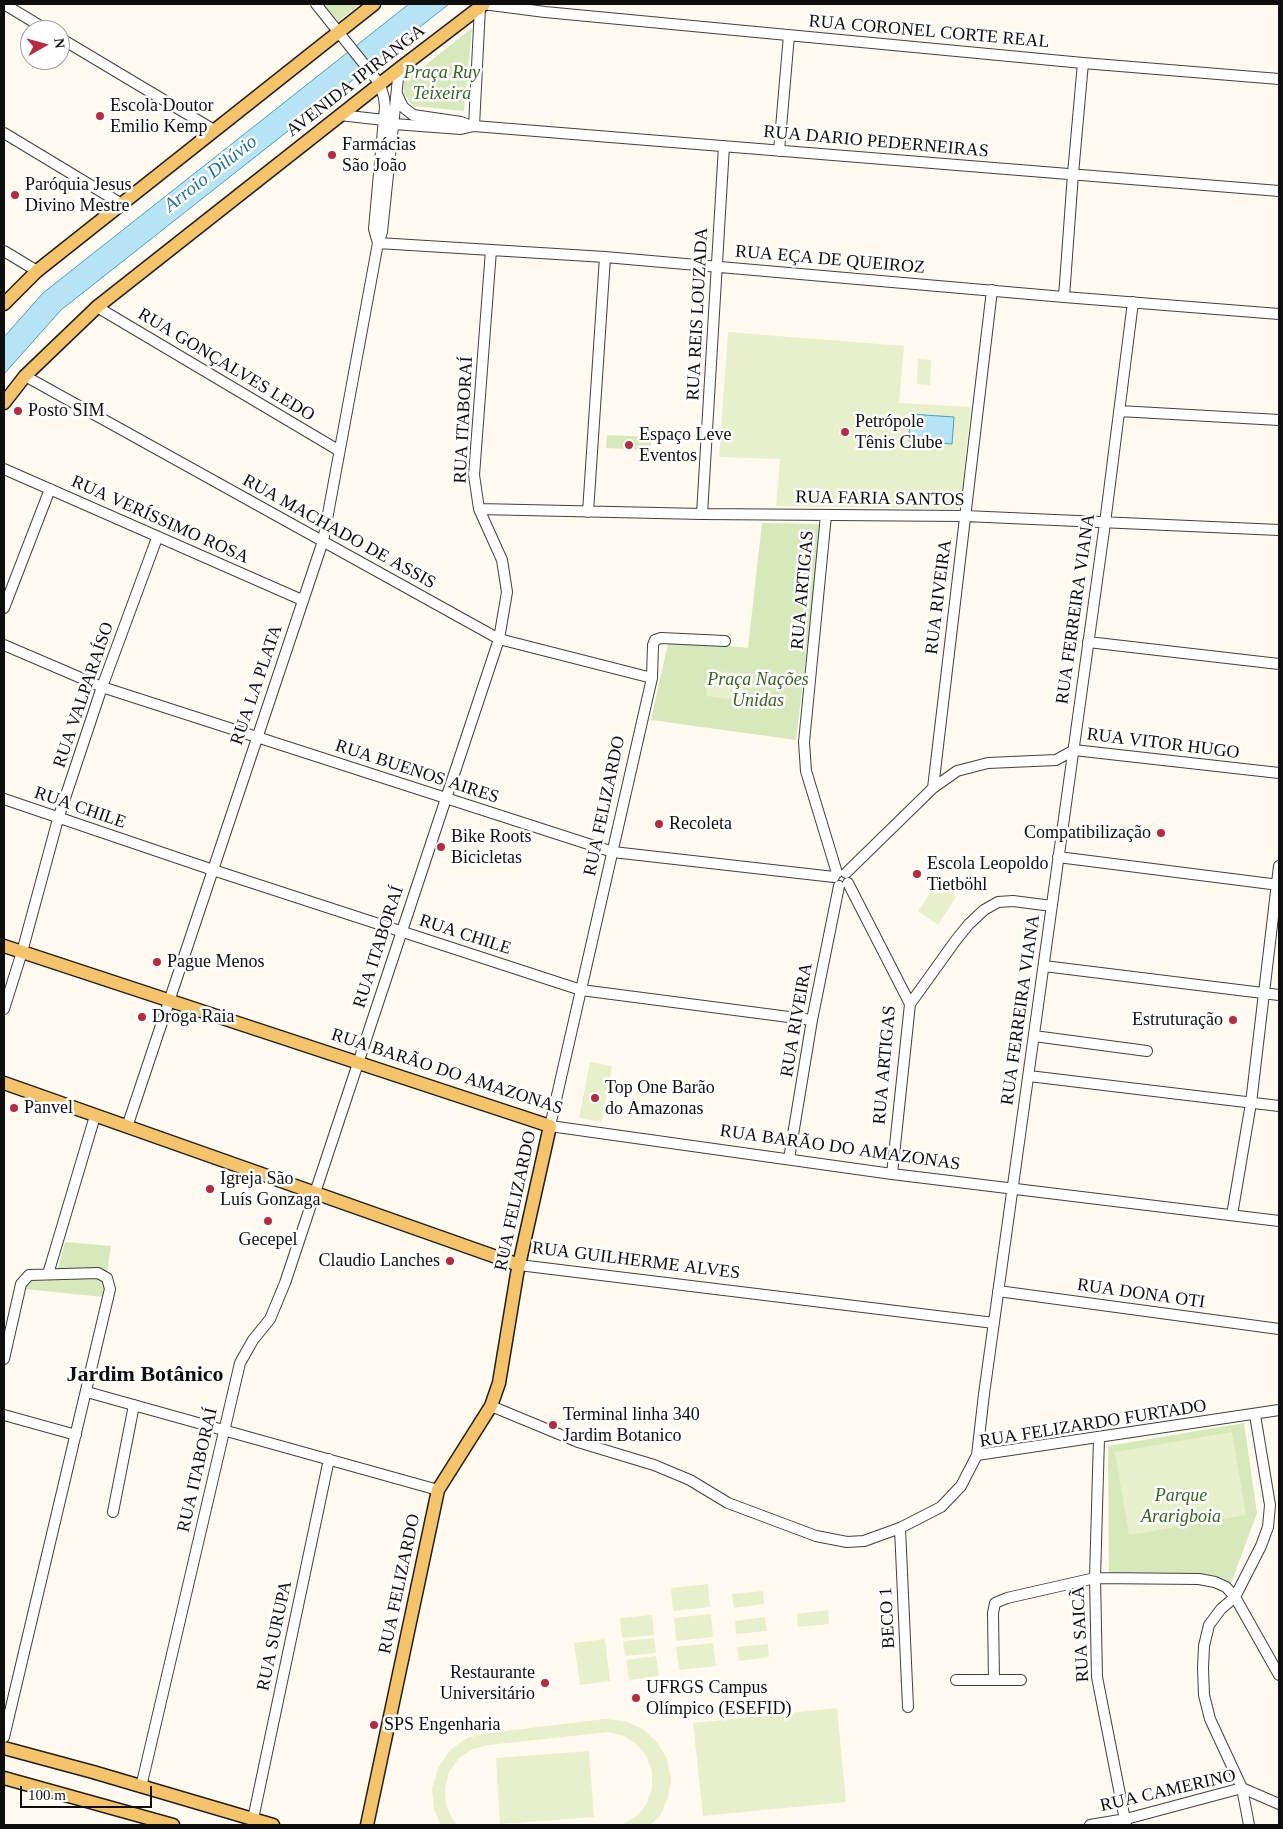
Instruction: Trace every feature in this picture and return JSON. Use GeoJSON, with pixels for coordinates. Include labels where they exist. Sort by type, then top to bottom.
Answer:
{"type":"FeatureCollection","features":[{"type":"Feature","properties":{"kind":"main road"},"geometry":{"type":"LineString","coordinates":[[4,304],[37,271],[120,203],[374,4]]}},
{"type":"Feature","properties":{"kind":"main road","name":"AVENIDA IPIRANGA"},"geometry":{"type":"LineString","coordinates":[[4,403],[25,376],[97,307],[483,5]]}},
{"type":"Feature","properties":{"kind":"main road","name":"RUA BARÃO DO AMAZONAS"},"geometry":{"type":"LineString","coordinates":[[4,946],[550,1126]]}},
{"type":"Feature","properties":{"kind":"main road","name":"RUA GUILHERME ALVES"},"geometry":{"type":"LineString","coordinates":[[4,1083],[519,1265]]}},
{"type":"Feature","properties":{"kind":"main road","name":"RUA FELIZARDO"},"geometry":{"type":"LineString","coordinates":[[367,1825],[438,1490],[491,1406],[506,1346],[519,1265],[550,1126]]}},
{"type":"Feature","properties":{"kind":"main road"},"geometry":{"type":"LineString","coordinates":[[4,1748],[273,1825]]}},
{"type":"Feature","properties":{"kind":"main road"},"geometry":{"type":"LineString","coordinates":[[4,1778],[136,1821],[173,1825]]}},
{"type":"Feature","properties":{"kind":"street"},"geometry":{"type":"LineString","coordinates":[[4,4],[30,20]]}},
{"type":"Feature","properties":{"kind":"street"},"geometry":{"type":"LineString","coordinates":[[316,4],[380,84]]}},
{"type":"Feature","properties":{"kind":"street"},"geometry":{"type":"LineString","coordinates":[[472,126],[483,5]]}},
{"type":"Feature","properties":{"kind":"street","name":"RUA CORONEL CORTE REAL"},"geometry":{"type":"LineString","coordinates":[[483,5],[513,6],[1083,63],[1279,79]]}},
{"type":"Feature","properties":{"kind":"street"},"geometry":{"type":"LineString","coordinates":[[779,151],[789,35]]}},
{"type":"Feature","properties":{"kind":"street"},"geometry":{"type":"LineString","coordinates":[[70,44],[214,130]]}},
{"type":"Feature","properties":{"kind":"street"},"geometry":{"type":"LineString","coordinates":[[1064,297],[1083,63]]}},
{"type":"Feature","properties":{"kind":"street","name":"RUA LA PLATA"},"geometry":{"type":"LineString","coordinates":[[127,1126],[323,541],[338,450],[378,243],[374,229],[389,122],[397,92],[399,69]]}},
{"type":"Feature","properties":{"kind":"street","name":"RUA LA PLATA"},"geometry":{"type":"LineString","coordinates":[[380,84],[389,122]]}},
{"type":"Feature","properties":{"kind":"street","name":"RUA DARIO PEDERNEIRAS"},"geometry":{"type":"LineString","coordinates":[[397,92],[403,106],[412,115],[462,122],[472,126],[1279,191]]}},
{"type":"Feature","properties":{"kind":"street","name":"RUA DARIO PEDERNEIRAS"},"geometry":{"type":"LineString","coordinates":[[340,115],[461,129],[472,126]]}},
{"type":"Feature","properties":{"kind":"street"},"geometry":{"type":"LineString","coordinates":[[4,133],[120,203]]}},
{"type":"Feature","properties":{"kind":"street","name":"RUA REIS LOUZADA"},"geometry":{"type":"LineString","coordinates":[[702,514],[724,146]]}},
{"type":"Feature","properties":{"kind":"street","name":"RUA EÇA DE QUEIROZ"},"geometry":{"type":"LineString","coordinates":[[378,243],[605,257],[1279,314]]}},
{"type":"Feature","properties":{"kind":"street","name":"RUA ITABORAÍ"},"geometry":{"type":"LineString","coordinates":[[141,1787],[240,1363],[252,1340],[270,1319],[285,1283],[499,639],[507,592],[502,560],[479,509],[474,474],[491,250]]}},
{"type":"Feature","properties":{"kind":"street"},"geometry":{"type":"LineString","coordinates":[[4,251],[37,271]]}},
{"type":"Feature","properties":{"kind":"street"},"geometry":{"type":"LineString","coordinates":[[588,512],[605,257]]}},
{"type":"Feature","properties":{"kind":"street","name":"RUA RIVEIRA"},"geometry":{"type":"LineString","coordinates":[[933,788],[992,290]]}},
{"type":"Feature","properties":{"kind":"street","name":"RUA FERREIRA VIANA"},"geometry":{"type":"LineString","coordinates":[[977,1455],[1012,1188],[1105,523],[1133,302]]}},
{"type":"Feature","properties":{"kind":"street","name":"RUA GONÇALVES LEDO"},"geometry":{"type":"LineString","coordinates":[[97,307],[338,450]]}},
{"type":"Feature","properties":{"kind":"street","name":"RUA MACHADO DE ASSIS"},"geometry":{"type":"LineString","coordinates":[[25,376],[499,639],[652,678]]}},
{"type":"Feature","properties":{"kind":"street"},"geometry":{"type":"LineString","coordinates":[[1119,411],[1279,420]]}},
{"type":"Feature","properties":{"kind":"street","name":"RUA VERÍSSIMO ROSA"},"geometry":{"type":"LineString","coordinates":[[4,469],[302,600]]}},
{"type":"Feature","properties":{"kind":"street"},"geometry":{"type":"LineString","coordinates":[[4,608],[50,489]]}},
{"type":"Feature","properties":{"kind":"street","name":"RUA FARIA SANTOS"},"geometry":{"type":"LineString","coordinates":[[479,509],[702,514],[965,516],[1279,530]]}},
{"type":"Feature","properties":{"kind":"street","name":"RUA ARTIGAS"},"geometry":{"type":"LineString","coordinates":[[826,515],[804,742],[806,771],[841,878],[910,1004],[892,1174]]}},
{"type":"Feature","properties":{"kind":"street","name":"RUA VALPARAÍSO"},"geometry":{"type":"LineString","coordinates":[[4,1009],[22,952],[58,819],[102,686],[158,538]]}},
{"type":"Feature","properties":{"kind":"street","name":"RUA FELIZARDO"},"geometry":{"type":"LineString","coordinates":[[550,1126],[652,678],[653,645],[655,640],[661,638],[725,641]]}},
{"type":"Feature","properties":{"kind":"street"},"geometry":{"type":"LineString","coordinates":[[1088,642],[1279,664]]}},
{"type":"Feature","properties":{"kind":"street","name":"RUA BUENOS AIRES"},"geometry":{"type":"LineString","coordinates":[[4,645],[102,686],[256,738],[446,797],[613,852],[841,878]]}},
{"type":"Feature","properties":{"kind":"street","name":"RUA VITOR HUGO"},"geometry":{"type":"LineString","coordinates":[[933,788],[956,771],[988,763],[1056,760],[1074,750],[1279,773]]}},
{"type":"Feature","properties":{"kind":"street"},"geometry":{"type":"LineString","coordinates":[[841,878],[933,788]]}},
{"type":"Feature","properties":{"kind":"street","name":"RUA CHILE"},"geometry":{"type":"LineString","coordinates":[[4,799],[212,870],[581,990],[812,1020]]}},
{"type":"Feature","properties":{"kind":"street"},"geometry":{"type":"LineString","coordinates":[[1058,857],[1278,884]]}},
{"type":"Feature","properties":{"kind":"street"},"geometry":{"type":"LineString","coordinates":[[1232,1215],[1251,1102],[1279,866]]}},
{"type":"Feature","properties":{"kind":"street","name":"RUA RIVEIRA"},"geometry":{"type":"LineString","coordinates":[[789,1159],[812,1020],[841,878]]}},
{"type":"Feature","properties":{"kind":"street"},"geometry":{"type":"LineString","coordinates":[[910,1004],[968,924],[984,910],[998,902],[1013,901],[1052,906]]}},
{"type":"Feature","properties":{"kind":"street"},"geometry":{"type":"LineString","coordinates":[[1044,966],[1279,995]]}},
{"type":"Feature","properties":{"kind":"street"},"geometry":{"type":"LineString","coordinates":[[1034,1036],[1147,1051]]}},
{"type":"Feature","properties":{"kind":"street"},"geometry":{"type":"LineString","coordinates":[[1029,1076],[1279,1106]]}},
{"type":"Feature","properties":{"kind":"street"},"geometry":{"type":"LineString","coordinates":[[48,1274],[95,1116]]}},
{"type":"Feature","properties":{"kind":"street","name":"RUA BARÃO DO AMAZONAS"},"geometry":{"type":"LineString","coordinates":[[550,1126],[892,1174],[1279,1221]]}},
{"type":"Feature","properties":{"kind":"street","name":"RUA GUILHERME ALVES"},"geometry":{"type":"LineString","coordinates":[[519,1265],[994,1323]]}},
{"type":"Feature","properties":{"kind":"street"},"geometry":{"type":"LineString","coordinates":[[4,1359],[21,1284],[29,1275],[98,1273],[107,1278],[110,1289],[87,1392],[4,1737]]}},
{"type":"Feature","properties":{"kind":"street","name":"RUA DONA OTI"},"geometry":{"type":"LineString","coordinates":[[998,1291],[1279,1329]]}},
{"type":"Feature","properties":{"kind":"street"},"geometry":{"type":"LineString","coordinates":[[87,1392],[438,1490]]}},
{"type":"Feature","properties":{"kind":"street"},"geometry":{"type":"LineString","coordinates":[[113,1512],[134,1405]]}},
{"type":"Feature","properties":{"kind":"street","name":"RUA FELIZARDO FURTADO"},"geometry":{"type":"LineString","coordinates":[[491,1406],[578,1442],[654,1465],[690,1480],[728,1504],[816,1536],[847,1542],[864,1541],[900,1528],[941,1507],[961,1486],[977,1455],[1279,1410]]}},
{"type":"Feature","properties":{"kind":"street"},"geometry":{"type":"LineString","coordinates":[[4,1415],[76,1435]]}},
{"type":"Feature","properties":{"kind":"street"},"geometry":{"type":"LineString","coordinates":[[1249,1825],[1242,1788],[1210,1719],[1204,1695],[1203,1668],[1204,1646],[1210,1625],[1221,1609],[1235,1597],[1261,1546],[1268,1519],[1270,1505],[1255,1415]]}},
{"type":"Feature","properties":{"kind":"street","name":"RUA SAICÃ"},"geometry":{"type":"LineString","coordinates":[[1099,1438],[1095,1578],[1097,1677],[1126,1822]]}},
{"type":"Feature","properties":{"kind":"street","name":"RUA SURUPA"},"geometry":{"type":"LineString","coordinates":[[252,1819],[329,1459]]}},
{"type":"Feature","properties":{"kind":"street","name":"BECO 1"},"geometry":{"type":"LineString","coordinates":[[900,1528],[908,1707]]}},
{"type":"Feature","properties":{"kind":"street"},"geometry":{"type":"LineString","coordinates":[[994,1680],[993,1613],[995,1603],[1007,1598],[1095,1578],[1198,1579],[1215,1582],[1226,1587],[1235,1597],[1279,1675]]}},
{"type":"Feature","properties":{"kind":"street"},"geometry":{"type":"LineString","coordinates":[[956,1680],[1021,1680]]}},
{"type":"Feature","properties":{"kind":"street","name":"RUA CAMERINO"},"geometry":{"type":"LineString","coordinates":[[1090,1825],[1126,1822],[1242,1788],[1279,1804]]}},
{"type":"Feature","properties":{"kind":"green space"},"geometry":{"type":"Polygon","coordinates":[[[323,4],[361,4],[338,21],[323,4]]]}},
{"type":"Feature","properties":{"kind":"green space","name":"Praça Ruy Teixeira"},"geometry":{"type":"Polygon","coordinates":[[[472,28],[464,111],[413,106],[404,94],[404,82],[472,28]]]}},
{"type":"Feature","properties":{"kind":"green space","name":"Petrópole Tênis Clube"},"geometry":{"type":"Polygon","coordinates":[[[728,332],[904,346],[899,403],[971,407],[960,509],[776,506],[780,459],[719,457],[728,332]]]}},
{"type":"Feature","properties":{"kind":"green space"},"geometry":{"type":"Polygon","coordinates":[[[918,359],[931,360],[930,385],[917,384],[918,359]]]}},
{"type":"Feature","properties":{"kind":"green space","name":"Espaço Leve Eventos"},"geometry":{"type":"Polygon","coordinates":[[[607,435],[651,437],[651,450],[606,448],[607,435]]]}},
{"type":"Feature","properties":{"kind":"green space","name":"Praça Nações Unidas"},"geometry":{"type":"Polygon","coordinates":[[[762,523],[822,524],[796,740],[651,720],[669,639],[748,648],[762,523]]]}},
{"type":"Feature","properties":{"kind":"green space"},"geometry":{"type":"Polygon","coordinates":[[[709,670],[745,674],[742,701],[706,696],[709,670]]]}},
{"type":"Feature","properties":{"kind":"green space"},"geometry":{"type":"Polygon","coordinates":[[[937,883],[956,897],[938,925],[918,911],[937,883]]]}},
{"type":"Feature","properties":{"kind":"green space","name":"Top One Barão do Amazonas"},"geometry":{"type":"Polygon","coordinates":[[[590,1062],[612,1066],[602,1122],[579,1118],[590,1062]]]}},
{"type":"Feature","properties":{"kind":"green space"},"geometry":{"type":"Polygon","coordinates":[[[65,1242],[111,1246],[103,1297],[25,1289],[34,1279],[55,1280],[65,1242]]]}},
{"type":"Feature","properties":{"kind":"green space","name":"Parque Ararigboia"},"geometry":{"type":"Polygon","coordinates":[[[1244,1423],[1257,1513],[1230,1586],[1211,1578],[1109,1578],[1108,1446],[1244,1423]]]}},
{"type":"Feature","properties":{"kind":"green space"},"geometry":{"type":"Polygon","coordinates":[[[1232,1432],[1246,1515],[1129,1535],[1115,1452],[1232,1432]]]}},
{"type":"Feature","properties":{"kind":"green space"},"geometry":{"type":"Polygon","coordinates":[[[708,1584],[710,1607],[673,1611],[671,1588],[708,1584]]]}},
{"type":"Feature","properties":{"kind":"green space"},"geometry":{"type":"Polygon","coordinates":[[[763,1591],[764,1604],[734,1608],[732,1594],[763,1591]]]}},
{"type":"Feature","properties":{"kind":"green space"},"geometry":{"type":"Polygon","coordinates":[[[828,1610],[829,1624],[798,1627],[797,1614],[828,1610]]]}},
{"type":"Feature","properties":{"kind":"green space"},"geometry":{"type":"Polygon","coordinates":[[[711,1614],[713,1637],[676,1641],[674,1618],[711,1614]]]}},
{"type":"Feature","properties":{"kind":"green space"},"geometry":{"type":"Polygon","coordinates":[[[652,1615],[654,1635],[622,1638],[620,1618],[652,1615]]]}},
{"type":"Feature","properties":{"kind":"green space"},"geometry":{"type":"Polygon","coordinates":[[[765,1617],[767,1631],[736,1634],[735,1621],[765,1617]]]}},
{"type":"Feature","properties":{"kind":"green space"},"geometry":{"type":"Polygon","coordinates":[[[654,1638],[656,1653],[625,1656],[623,1641],[654,1638]]]}},
{"type":"Feature","properties":{"kind":"green space"},"geometry":{"type":"Polygon","coordinates":[[[605,1639],[610,1681],[580,1685],[574,1643],[605,1639]]]}},
{"type":"Feature","properties":{"kind":"green space"},"geometry":{"type":"Polygon","coordinates":[[[713,1643],[716,1666],[679,1670],[676,1647],[713,1643]]]}},
{"type":"Feature","properties":{"kind":"green space"},"geometry":{"type":"Polygon","coordinates":[[[768,1644],[769,1657],[739,1661],[737,1647],[768,1644]]]}},
{"type":"Feature","properties":{"kind":"green space"},"geometry":{"type":"Polygon","coordinates":[[[656,1656],[659,1676],[629,1680],[626,1660],[656,1656]]]}},
{"type":"Feature","properties":{"kind":"green space"},"geometry":{"type":"Polygon","coordinates":[[[837,1708],[846,1802],[703,1816],[693,1723],[837,1708]]]}},
{"type":"Feature","properties":{"kind":"green space"},"geometry":{"type":"Polygon","coordinates":[[[605,1719],[625,1721],[643,1729],[657,1742],[667,1759],[671,1779],[668,1798],[660,1816],[650,1825],[621,1825],[638,1815],[647,1803],[652,1788],[652,1772],[647,1757],[637,1745],[624,1736],[609,1732],[489,1745],[473,1749],[459,1758],[449,1772],[445,1788],[446,1805],[453,1820],[458,1825],[441,1825],[434,1809],[432,1788],[438,1768],[450,1750],[467,1738],[488,1733],[605,1719]]]}},
{"type":"Feature","properties":{"kind":"green space"},"geometry":{"type":"Polygon","coordinates":[[[589,1751],[594,1817],[500,1824],[496,1758],[589,1751]]]}},
{"type":"Feature","properties":{"kind":"water","name":"Arroio Dilúvio"},"geometry":{"type":"Polygon","coordinates":[[[409,4],[449,4],[61,310],[4,374],[4,337],[43,293],[409,4]]]}},
{"type":"Feature","properties":{"kind":"water"},"geometry":{"type":"Polygon","coordinates":[[[910,414],[954,417],[952,444],[909,441],[910,414]]]}},
{"type":"Feature","properties":{"kind":"place","name":"Escola Doutor Emilio Kemp"},"geometry":{"type":"Point","coordinates":[100,116]}},
{"type":"Feature","properties":{"kind":"place","name":"Farmácias São João"},"geometry":{"type":"Point","coordinates":[332,155]}},
{"type":"Feature","properties":{"kind":"place","name":"Paróquia Jesus Divino Mestre"},"geometry":{"type":"Point","coordinates":[15,195]}},
{"type":"Feature","properties":{"kind":"place","name":"Posto SIM"},"geometry":{"type":"Point","coordinates":[18,411]}},
{"type":"Feature","properties":{"kind":"place","name":"Petrópole Tênis Clube"},"geometry":{"type":"Point","coordinates":[845,432]}},
{"type":"Feature","properties":{"kind":"place","name":"Espaço Leve Eventos"},"geometry":{"type":"Point","coordinates":[629,445]}},
{"type":"Feature","properties":{"kind":"place","name":"Recoleta"},"geometry":{"type":"Point","coordinates":[659,824]}},
{"type":"Feature","properties":{"kind":"place","name":"Compatibilização"},"geometry":{"type":"Point","coordinates":[1161,833]}},
{"type":"Feature","properties":{"kind":"place","name":"Bike Roots Bicicletas"},"geometry":{"type":"Point","coordinates":[441,847]}},
{"type":"Feature","properties":{"kind":"place","name":"Escola Leopoldo Tietböhl"},"geometry":{"type":"Point","coordinates":[917,874]}},
{"type":"Feature","properties":{"kind":"place","name":"Pague Menos"},"geometry":{"type":"Point","coordinates":[157,962]}},
{"type":"Feature","properties":{"kind":"place","name":"Droga Raia"},"geometry":{"type":"Point","coordinates":[142,1017]}},
{"type":"Feature","properties":{"kind":"place","name":"Estruturação"},"geometry":{"type":"Point","coordinates":[1233,1020]}},
{"type":"Feature","properties":{"kind":"place","name":"Top One Barão do Amazonas"},"geometry":{"type":"Point","coordinates":[595,1098]}},
{"type":"Feature","properties":{"kind":"place","name":"Panvel"},"geometry":{"type":"Point","coordinates":[14,1108]}},
{"type":"Feature","properties":{"kind":"place","name":"Igreja São Luís Gonzaga"},"geometry":{"type":"Point","coordinates":[210,1189]}},
{"type":"Feature","properties":{"kind":"place","name":"Gecepel"},"geometry":{"type":"Point","coordinates":[268,1221]}},
{"type":"Feature","properties":{"kind":"place","name":"Claudio Lanches"},"geometry":{"type":"Point","coordinates":[450,1261]}},
{"type":"Feature","properties":{"kind":"place","name":"Terminal linha 340 Jardim Botanico"},"geometry":{"type":"Point","coordinates":[553,1425]}},
{"type":"Feature","properties":{"kind":"place","name":"Restaurante Universitário"},"geometry":{"type":"Point","coordinates":[545,1683]}},
{"type":"Feature","properties":{"kind":"place","name":"UFRGS Campus Olímpico (ESEFID)"},"geometry":{"type":"Point","coordinates":[636,1698]}},
{"type":"Feature","properties":{"kind":"place","name":"SPS Engenharia"},"geometry":{"type":"Point","coordinates":[374,1725]}},
{"type":"Feature","properties":{"kind":"district","name":"Jardim Botânico"},"geometry":{"type":"Point","coordinates":[145,1375]}}]}
